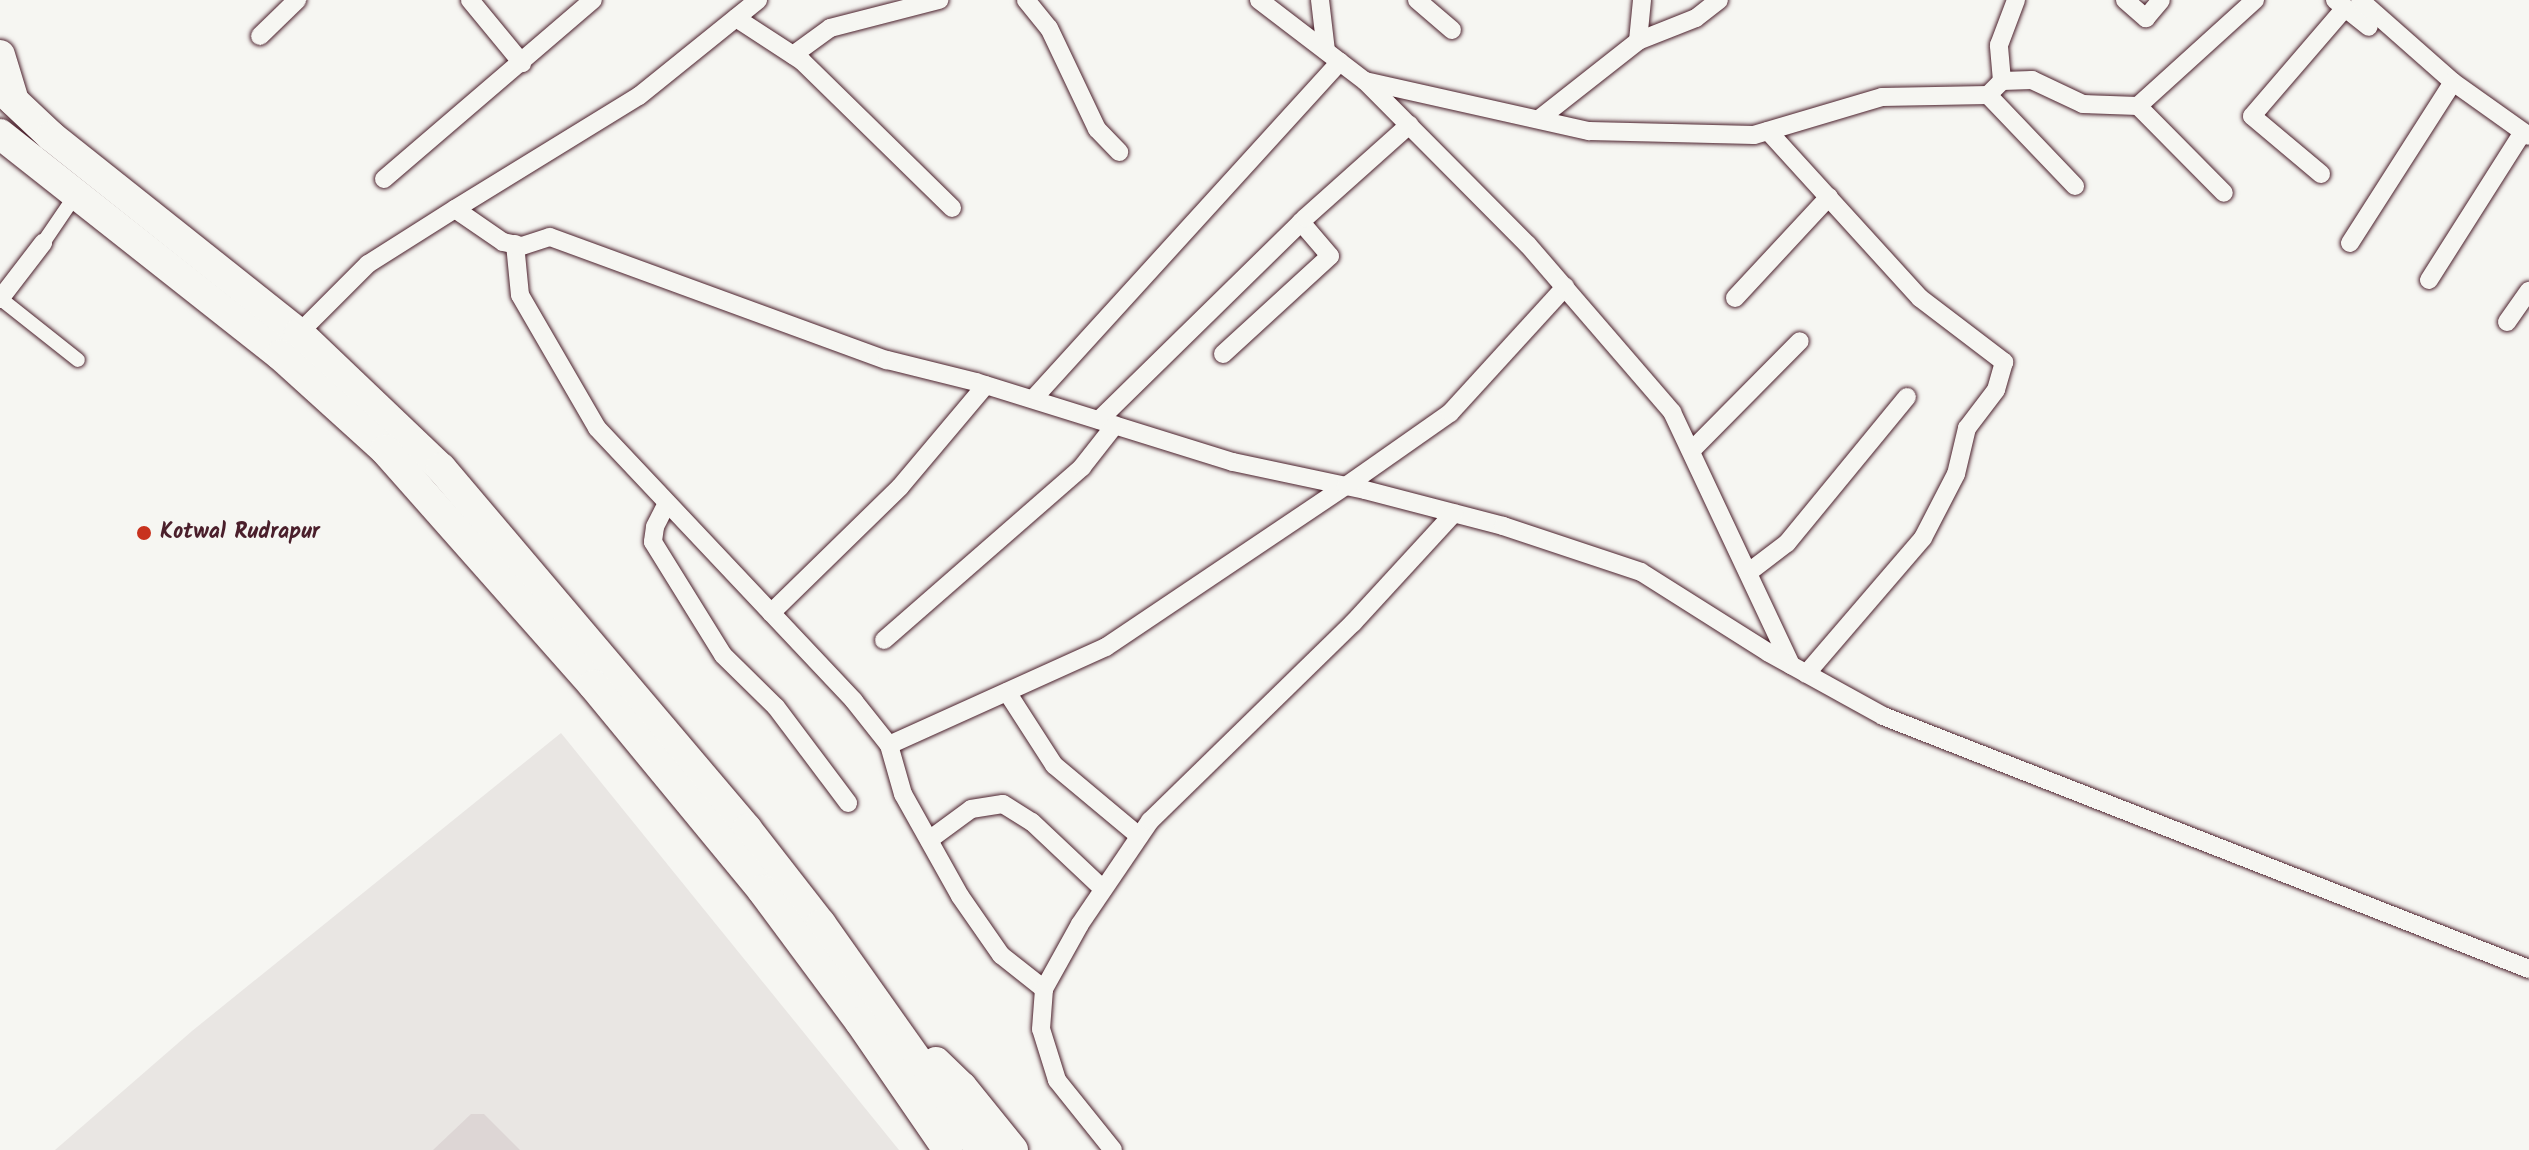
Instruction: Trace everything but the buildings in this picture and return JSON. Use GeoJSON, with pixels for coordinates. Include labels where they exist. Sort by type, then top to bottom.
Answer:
{"type":"FeatureCollection","features":[{"type":"Feature","properties":{"kind":"highway"},"geometry":{"type":"LineString","coordinates":[[0,55],[7,95],[290,344],[385,450],[533,597],[603,677],[762,890],[870,1014],[981,1150]]}},
{"type":"Feature","properties":{"kind":"highway"},"geometry":{"type":"LineString","coordinates":[[0,134],[13,154],[290,344]]}},
{"type":"Feature","properties":{"kind":"highway"},"geometry":{"type":"LineString","coordinates":[[870,1014],[948,1150]]}},
{"type":"Feature","properties":{"kind":"highway"},"geometry":{"type":"LineString","coordinates":[[870,1014],[962,1087],[1013,1150]]}},
{"type":"Feature","properties":{"kind":"street"},"geometry":{"type":"LineString","coordinates":[[260,36],[297,0]]}},
{"type":"Feature","properties":{"kind":"street"},"geometry":{"type":"LineString","coordinates":[[470,0],[522,63]]}},
{"type":"Feature","properties":{"kind":"street"},"geometry":{"type":"LineString","coordinates":[[384,179],[593,0]]}},
{"type":"Feature","properties":{"kind":"street"},"geometry":{"type":"LineString","coordinates":[[290,344],[368,264],[639,96],[758,0]]}},
{"type":"Feature","properties":{"kind":"street"},"geometry":{"type":"LineString","coordinates":[[793,55],[830,28],[939,0]]}},
{"type":"Feature","properties":{"kind":"street"},"geometry":{"type":"LineString","coordinates":[[1026,0],[1049,28],[1097,129],[1119,152]]}},
{"type":"Feature","properties":{"kind":"street"},"geometry":{"type":"LineString","coordinates":[[1259,0],[1365,81],[1528,245],[1672,412],[1799,670]]}},
{"type":"Feature","properties":{"kind":"street"},"geometry":{"type":"LineString","coordinates":[[1320,0],[1333,56]]}},
{"type":"Feature","properties":{"kind":"street"},"geometry":{"type":"LineString","coordinates":[[1417,0],[1452,30]]}},
{"type":"Feature","properties":{"kind":"street"},"geometry":{"type":"LineString","coordinates":[[1638,41],[1642,0]]}},
{"type":"Feature","properties":{"kind":"street"},"geometry":{"type":"LineString","coordinates":[[1539,119],[1638,41],[1696,18],[1719,0]]}},
{"type":"Feature","properties":{"kind":"street"},"geometry":{"type":"LineString","coordinates":[[2002,81],[1999,45],[2016,0]]}},
{"type":"Feature","properties":{"kind":"street"},"geometry":{"type":"LineString","coordinates":[[2125,0],[2146,18],[2161,0]]}},
{"type":"Feature","properties":{"kind":"street"},"geometry":{"type":"LineString","coordinates":[[2346,3],[2369,27]]}},
{"type":"Feature","properties":{"kind":"street"},"geometry":{"type":"LineString","coordinates":[[2346,3],[2526,134],[2429,280]]}},
{"type":"Feature","properties":{"kind":"street"},"geometry":{"type":"LineString","coordinates":[[2321,174],[2252,116],[2346,3]]}},
{"type":"Feature","properties":{"kind":"street"},"geometry":{"type":"LineString","coordinates":[[2138,106],[2241,4]]}},
{"type":"Feature","properties":{"kind":"street"},"geometry":{"type":"LineString","coordinates":[[736,18],[793,55],[889,143],[952,208]]}},
{"type":"Feature","properties":{"kind":"street"},"geometry":{"type":"LineString","coordinates":[[1033,399],[1333,56]]}},
{"type":"Feature","properties":{"kind":"street"},"geometry":{"type":"LineString","coordinates":[[1365,81],[1589,131],[1754,135],[1882,97],[1988,95],[2002,81],[2032,80],[2083,104],[2138,106],[2224,193]]}},
{"type":"Feature","properties":{"kind":"street"},"geometry":{"type":"LineString","coordinates":[[2350,243],[2453,82]]}},
{"type":"Feature","properties":{"kind":"street"},"geometry":{"type":"LineString","coordinates":[[1988,95],[2075,186]]}},
{"type":"Feature","properties":{"kind":"street"},"geometry":{"type":"LineString","coordinates":[[884,640],[1082,467],[1107,422],[1301,222],[1409,125]]}},
{"type":"Feature","properties":{"kind":"street"},"geometry":{"type":"LineString","coordinates":[[1768,131],[1920,298],[2004,362],[1996,390],[1967,428],[1956,474],[1923,538],[1799,670]]}},
{"type":"Feature","properties":{"kind":"street"},"geometry":{"type":"LineString","coordinates":[[75,196],[0,299],[78,360]]}},
{"type":"Feature","properties":{"kind":"street"},"geometry":{"type":"LineString","coordinates":[[1735,298],[1829,197]]}},
{"type":"Feature","properties":{"kind":"street"},"geometry":{"type":"LineString","coordinates":[[455,209],[503,242],[522,246],[550,237],[887,360],[986,385],[1233,462],[1454,513],[1641,572],[1799,670],[1883,716],[2529,969]]}},
{"type":"Feature","properties":{"kind":"street"},"geometry":{"type":"LineString","coordinates":[[1223,354],[1330,256],[1301,222]]}},
{"type":"Feature","properties":{"kind":"street"},"geometry":{"type":"LineString","coordinates":[[515,244],[520,295],[597,428],[854,701],[889,745],[903,794],[960,896],[1001,955],[1044,989]]}},
{"type":"Feature","properties":{"kind":"street"},"geometry":{"type":"LineString","coordinates":[[889,745],[1106,647],[1346,486],[1450,413],[1565,287]]}},
{"type":"Feature","properties":{"kind":"street"},"geometry":{"type":"LineString","coordinates":[[2507,322],[2529,291]]}},
{"type":"Feature","properties":{"kind":"street"},"geometry":{"type":"LineString","coordinates":[[1692,450],[1800,341]]}},
{"type":"Feature","properties":{"kind":"street"},"geometry":{"type":"LineString","coordinates":[[771,613],[900,487],[986,385]]}},
{"type":"Feature","properties":{"kind":"street"},"geometry":{"type":"LineString","coordinates":[[1749,572],[1787,543],[1907,397]]}},
{"type":"Feature","properties":{"kind":"street"},"geometry":{"type":"LineString","coordinates":[[667,503],[655,527],[653,542],[723,655],[776,707],[848,803]]}},
{"type":"Feature","properties":{"kind":"street"},"geometry":{"type":"LineString","coordinates":[[1102,1146],[1057,1080],[1041,1029],[1044,989],[1103,889],[1150,821],[1353,623],[1454,513]]}},
{"type":"Feature","properties":{"kind":"street"},"geometry":{"type":"LineString","coordinates":[[1007,692],[1054,765],[1139,836]]}},
{"type":"Feature","properties":{"kind":"street"},"geometry":{"type":"LineString","coordinates":[[929,840],[971,809],[1003,804],[1032,822],[1103,889]]}},
{"type":"Feature","properties":{"kind":"shaded area"},"geometry":{"type":"Polygon","coordinates":[[[561,733],[899,1150],[55,1150],[192,1031],[561,733]]]}},
{"type":"Feature","properties":{"kind":"shaded area"},"geometry":{"type":"Polygon","coordinates":[[[471,1114],[484,1114],[520,1150],[433,1150],[471,1114]]]}},
{"type":"Feature","properties":{"kind":"place","name":"Kotwal Rudrapur"},"geometry":{"type":"Point","coordinates":[144,533]}}]}
